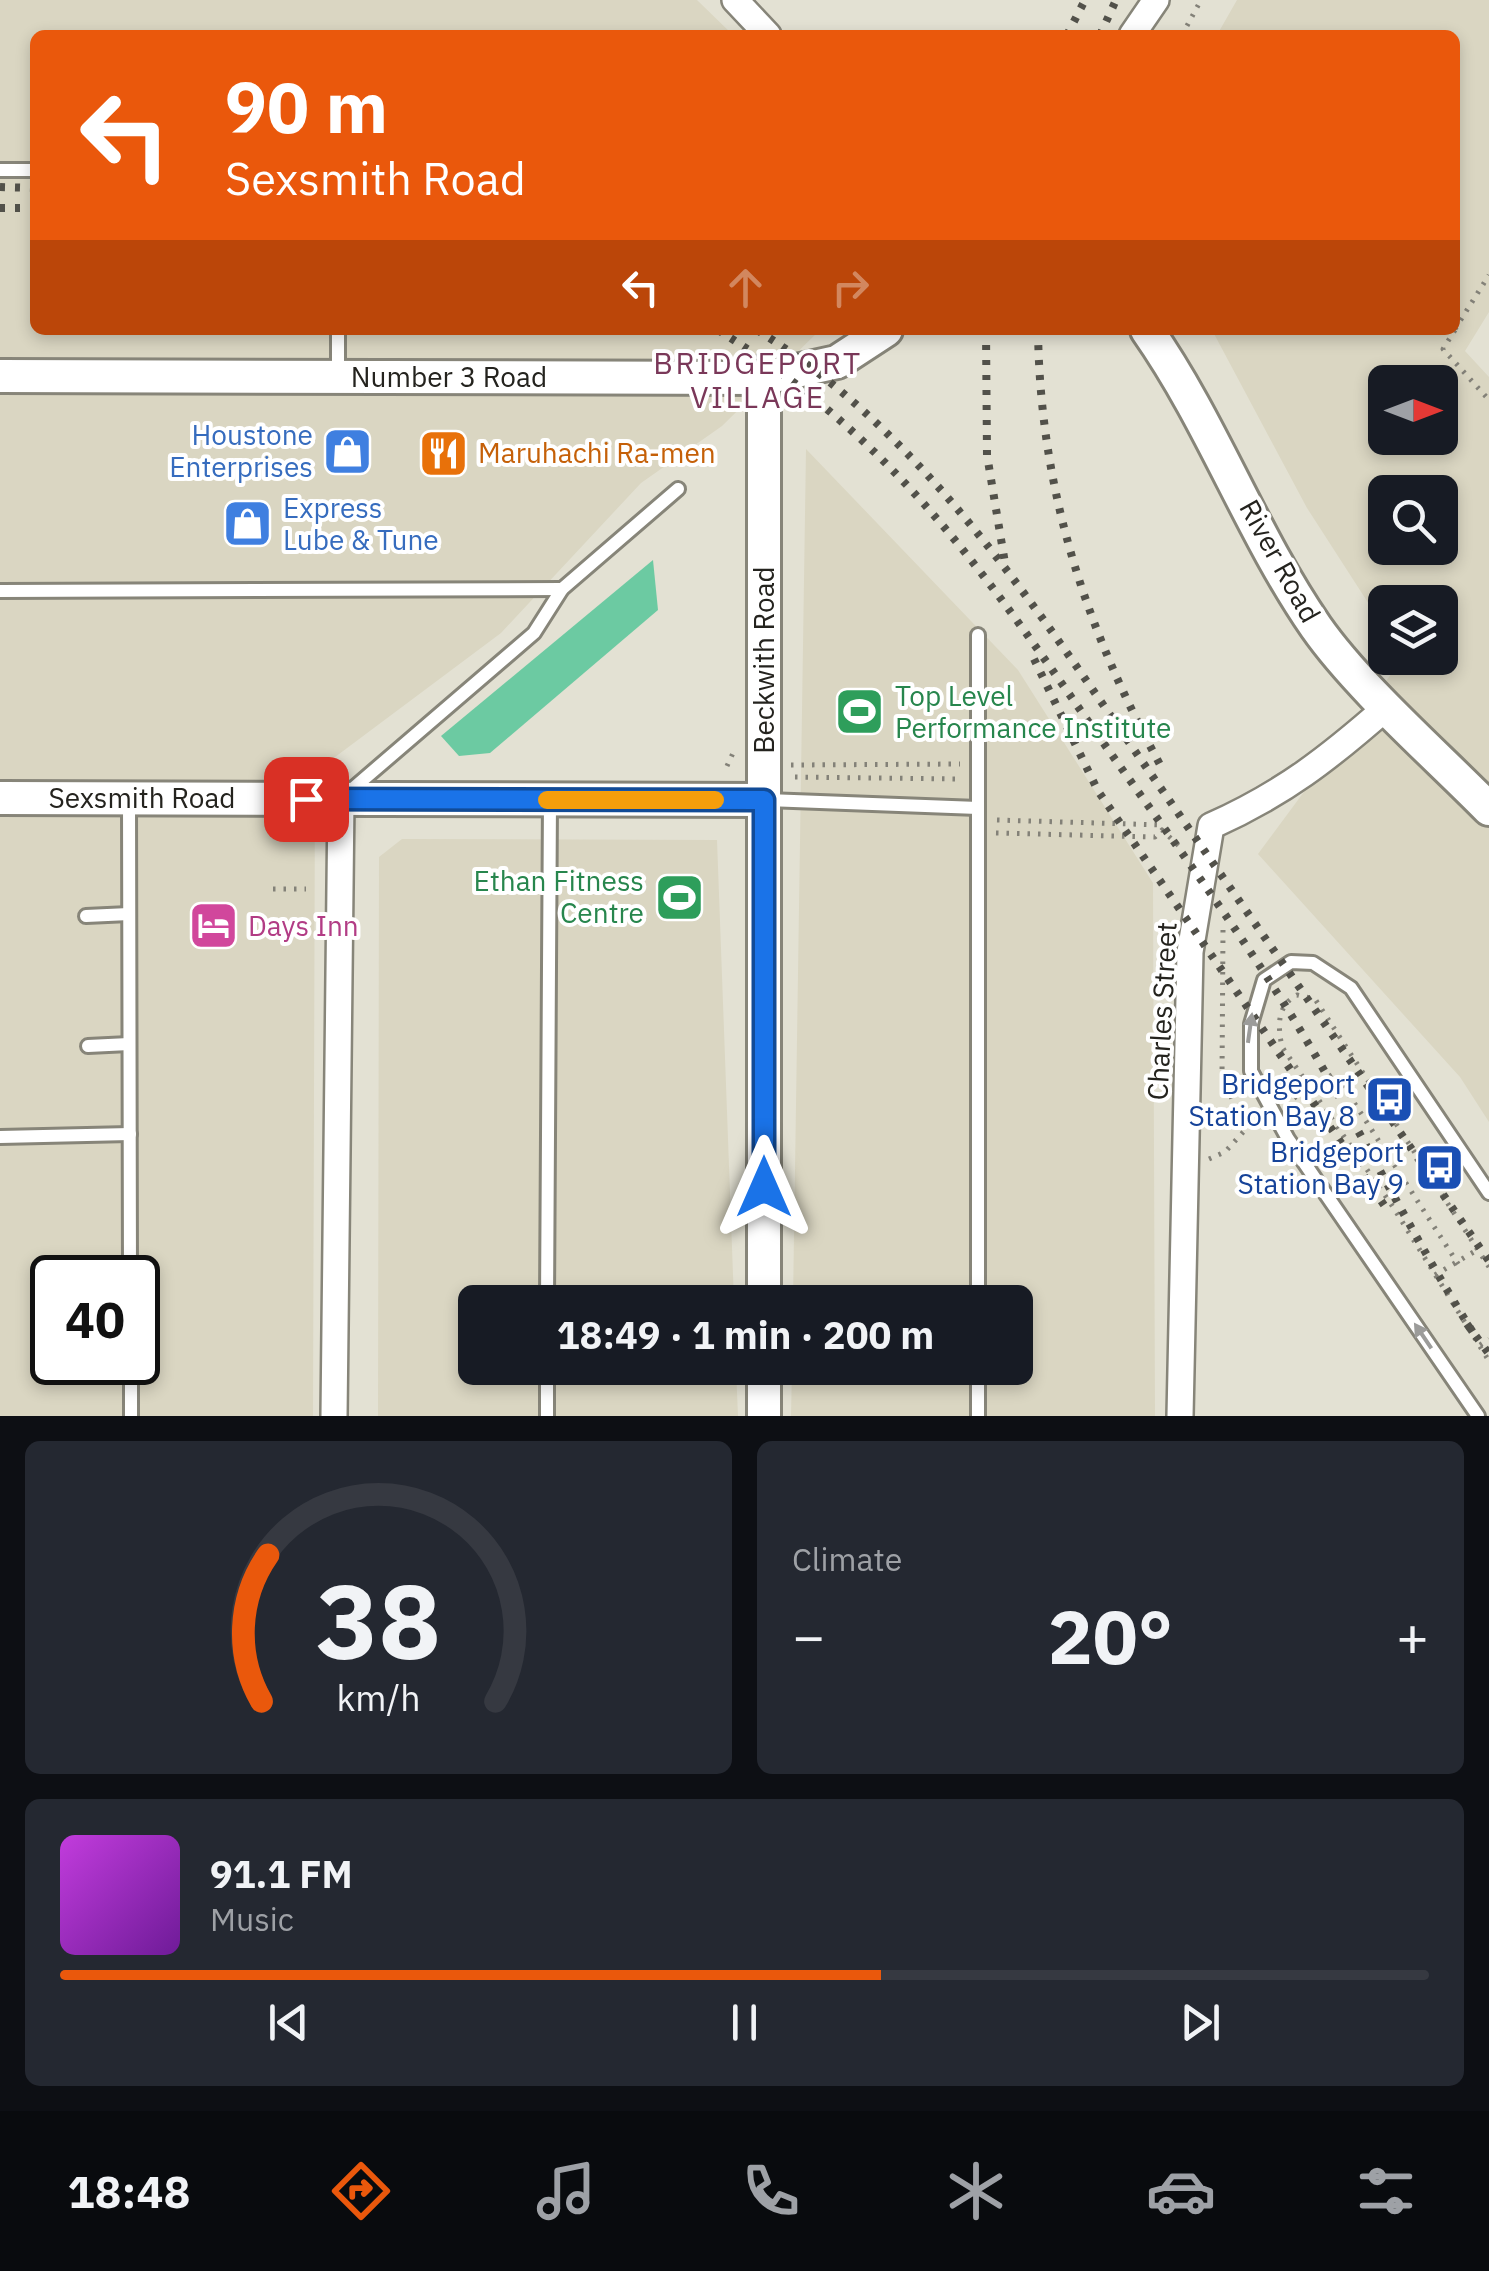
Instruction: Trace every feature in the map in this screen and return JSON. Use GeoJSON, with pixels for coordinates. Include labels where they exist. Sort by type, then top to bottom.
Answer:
{"type":"FeatureCollection","features":[{"type":"Feature","properties":{"kind":"street"},"geometry":{"type":"LineString","coordinates":[[735,0],[763,30]]}},
{"type":"Feature","properties":{"kind":"street"},"geometry":{"type":"LineString","coordinates":[[1135,30],[1156,0]]}},
{"type":"Feature","properties":{"kind":"street","name":"Number 3 Road"},"geometry":{"type":"LineString","coordinates":[[0,376],[764,378],[837,362],[878,335]]}},
{"type":"Feature","properties":{"kind":"street","name":"River Road"},"geometry":{"type":"LineString","coordinates":[[1150,335],[1184,383],[1288,584],[1318,631],[1489,809]]}},
{"type":"Feature","properties":{"kind":"street","name":"Beckwith Road"},"geometry":{"type":"LineString","coordinates":[[764,378],[774,787],[764,1285]]}},
{"type":"Feature","properties":{"kind":"street","name":"Charles Street"},"geometry":{"type":"LineString","coordinates":[[1180,1416],[1190,952],[1211,826],[1270,800],[1349,742],[1388,706]]}},
{"type":"Feature","properties":{"kind":"street","name":"Sexsmith Road"},"geometry":{"type":"LineString","coordinates":[[0,798],[550,800],[774,787]]}},
{"type":"Feature","properties":{"kind":"street"},"geometry":{"type":"LineString","coordinates":[[334,1416],[341,799]]}},
{"type":"Feature","properties":{"kind":"street"},"geometry":{"type":"LineString","coordinates":[[764,1385],[764,1416]]}},
{"type":"Feature","properties":{"kind":"lane"},"geometry":{"type":"LineString","coordinates":[[0,170],[30,170]]}},
{"type":"Feature","properties":{"kind":"lane"},"geometry":{"type":"LineString","coordinates":[[338,335],[338,376]]}},
{"type":"Feature","properties":{"kind":"lane"},"geometry":{"type":"LineString","coordinates":[[341,799],[534,633],[562,588],[678,489]]}},
{"type":"Feature","properties":{"kind":"lane"},"geometry":{"type":"LineString","coordinates":[[0,591],[562,588]]}},
{"type":"Feature","properties":{"kind":"lane"},"geometry":{"type":"LineString","coordinates":[[978,635],[978,1285]]}},
{"type":"Feature","properties":{"kind":"lane"},"geometry":{"type":"LineString","coordinates":[[774,787],[978,808]]}},
{"type":"Feature","properties":{"kind":"lane"},"geometry":{"type":"LineString","coordinates":[[128,798],[130,1255]]}},
{"type":"Feature","properties":{"kind":"lane"},"geometry":{"type":"LineString","coordinates":[[548,1285],[550,800]]}},
{"type":"Feature","properties":{"kind":"lane"},"geometry":{"type":"LineString","coordinates":[[86,916],[128,914]]}},
{"type":"Feature","properties":{"kind":"lane"},"geometry":{"type":"LineString","coordinates":[[1478,1416],[1288,1139],[1250,1071],[1250,1024],[1264,980],[1292,962],[1312,963],[1351,988],[1489,1193]]}},
{"type":"Feature","properties":{"kind":"lane"},"geometry":{"type":"LineString","coordinates":[[88,1046],[129,1044]]}},
{"type":"Feature","properties":{"kind":"lane"},"geometry":{"type":"LineString","coordinates":[[0,1137],[130,1134]]}},
{"type":"Feature","properties":{"kind":"lane"},"geometry":{"type":"LineString","coordinates":[[130,1385],[131,1416]]}},
{"type":"Feature","properties":{"kind":"lane"},"geometry":{"type":"LineString","coordinates":[[547,1385],[547,1416]]}},
{"type":"Feature","properties":{"kind":"lane"},"geometry":{"type":"LineString","coordinates":[[978,1385],[978,1416]]}},
{"type":"Feature","properties":{"kind":"path"},"geometry":{"type":"LineString","coordinates":[[1185,30],[1201,0]]}},
{"type":"Feature","properties":{"kind":"path"},"geometry":{"type":"LineString","coordinates":[[1460,322],[1489,275]]}},
{"type":"Feature","properties":{"kind":"path"},"geometry":{"type":"LineString","coordinates":[[1452,335],[1443,349],[1489,400]]}},
{"type":"Feature","properties":{"kind":"path"},"geometry":{"type":"LineString","coordinates":[[774,787],[978,780],[994,833],[1154,837],[1162,828],[998,822],[978,764],[784,765]]}},
{"type":"Feature","properties":{"kind":"path"},"geometry":{"type":"LineString","coordinates":[[273,889],[306,888]]}},
{"type":"Feature","properties":{"kind":"path"},"geometry":{"type":"LineString","coordinates":[[1223,926],[1222,1076],[1244,1126]]}},
{"type":"Feature","properties":{"kind":"path"},"geometry":{"type":"LineString","coordinates":[[1489,1267],[1316,999],[1296,995],[1289,999],[1277,1023],[1282,1047],[1489,1361]]}},
{"type":"Feature","properties":{"kind":"path"},"geometry":{"type":"LineString","coordinates":[[1294,1098],[1335,1073],[1462,1270]]}},
{"type":"Feature","properties":{"kind":"path"},"geometry":{"type":"LineString","coordinates":[[1185,1170],[1225,1152],[1244,1126],[1259,1116]]}},
{"type":"Feature","properties":{"kind":"path"},"geometry":{"type":"LineString","coordinates":[[1435,1275],[1477,1250]]}},
{"type":"Feature","properties":{"kind":"path"},"geometry":{"type":"LineString","coordinates":[[1480,1345],[1489,1339]]}},
{"type":"Feature","properties":{"kind":"shaded area"},"geometry":{"type":"Polygon","coordinates":[[[0,0],[697,0],[728,30],[30,30],[30,335],[815,335],[722,426],[641,483],[501,633],[315,772],[313,1416],[0,1416],[0,0]]]}},
{"type":"Feature","properties":{"kind":"shaded area"},"geometry":{"type":"Polygon","coordinates":[[[1237,0],[1489,0],[1489,312],[1465,351],[1489,377],[1489,1122],[1460,1077],[1258,854],[1390,675],[1458,675],[1458,585],[1368,585],[1368,603],[1307,508],[1215,335],[1460,335],[1460,30],[1220,30],[1237,0]]]}},
{"type":"Feature","properties":{"kind":"shaded area"},"geometry":{"type":"Polygon","coordinates":[[[806,449],[1018,670],[1153,883],[1155,1416],[791,1416],[792,1385],[1033,1385],[1033,1285],[793,1285],[806,449]]]}},
{"type":"Feature","properties":{"kind":"shaded area"},"geometry":{"type":"Polygon","coordinates":[[[402,839],[717,840],[733,1285],[458,1285],[458,1385],[737,1385],[738,1416],[378,1416],[379,857],[402,839]]]}},
{"type":"Feature","properties":{"kind":"green space"},"geometry":{"type":"Polygon","coordinates":[[[653,560],[658,610],[490,753],[459,756],[441,736],[653,560]]]}},
{"type":"Feature","properties":{"kind":"railway"},"geometry":{"type":"LineString","coordinates":[[1070,30],[1085,0]]}},
{"type":"Feature","properties":{"kind":"railway"},"geometry":{"type":"LineString","coordinates":[[1102,30],[1116,0]]}},
{"type":"Feature","properties":{"kind":"railway"},"geometry":{"type":"LineString","coordinates":[[0,187],[30,188]]}},
{"type":"Feature","properties":{"kind":"railway"},"geometry":{"type":"LineString","coordinates":[[0,208],[30,208]]}},
{"type":"Feature","properties":{"kind":"railway"},"geometry":{"type":"LineString","coordinates":[[725,335],[779,371],[881,458],[925,505],[1007,607],[1277,993],[1474,1334]]}},
{"type":"Feature","properties":{"kind":"railway"},"geometry":{"type":"LineString","coordinates":[[764,335],[820,375],[878,425],[931,479],[1028,598],[1489,1261]]}},
{"type":"Feature","properties":{"kind":"railway"},"geometry":{"type":"LineString","coordinates":[[986,335],[987,455],[1005,563]]}},
{"type":"Feature","properties":{"kind":"railway"},"geometry":{"type":"LineString","coordinates":[[1038,335],[1048,447],[1072,558],[1111,665],[1163,770]]}},
{"type":"Feature","properties":{"kind":"railway"},"geometry":{"type":"LineString","coordinates":[[1034,659],[1098,791],[1384,1205]]}},
{"type":"Feature","properties":{"kind":"railway"},"geometry":{"type":"LineString","coordinates":[[1467,1324],[1489,1354]]}},
{"type":"Feature","properties":{"kind":"slow traffic"},"geometry":{"type":"LineString","coordinates":[[547,800],[715,800]]}},
{"type":"Feature","properties":{"kind":"place","name":"Houstone Enterprises"},"geometry":{"type":"Point","coordinates":[348,451]}},
{"type":"Feature","properties":{"kind":"place","name":"Maruhachi Ra-men"},"geometry":{"type":"Point","coordinates":[443,453]}},
{"type":"Feature","properties":{"kind":"place","name":"Express Lube & Tune"},"geometry":{"type":"Point","coordinates":[248,524]}},
{"type":"Feature","properties":{"kind":"place","name":"Top Level Performance Institute"},"geometry":{"type":"Point","coordinates":[860,712]}},
{"type":"Feature","properties":{"kind":"place","name":"Ethan Fitness Centre"},"geometry":{"type":"Point","coordinates":[679,897]}},
{"type":"Feature","properties":{"kind":"place","name":"Days Inn"},"geometry":{"type":"Point","coordinates":[213,926]}},
{"type":"Feature","properties":{"kind":"place","name":"Bridgeport Station Bay 8"},"geometry":{"type":"Point","coordinates":[1390,1100]}},
{"type":"Feature","properties":{"kind":"place","name":"Bridgeport Station Bay 9"},"geometry":{"type":"Point","coordinates":[1439,1168]}},
{"type":"Feature","properties":{"kind":"district","name":"BRIDGEPORT VILLAGE"},"geometry":{"type":"Point","coordinates":[758,381]}},
{"type":"Feature","properties":{"kind":"route"},"geometry":{"type":"LineString","coordinates":[[306,799],[764,800],[764,1187]]}}]}
